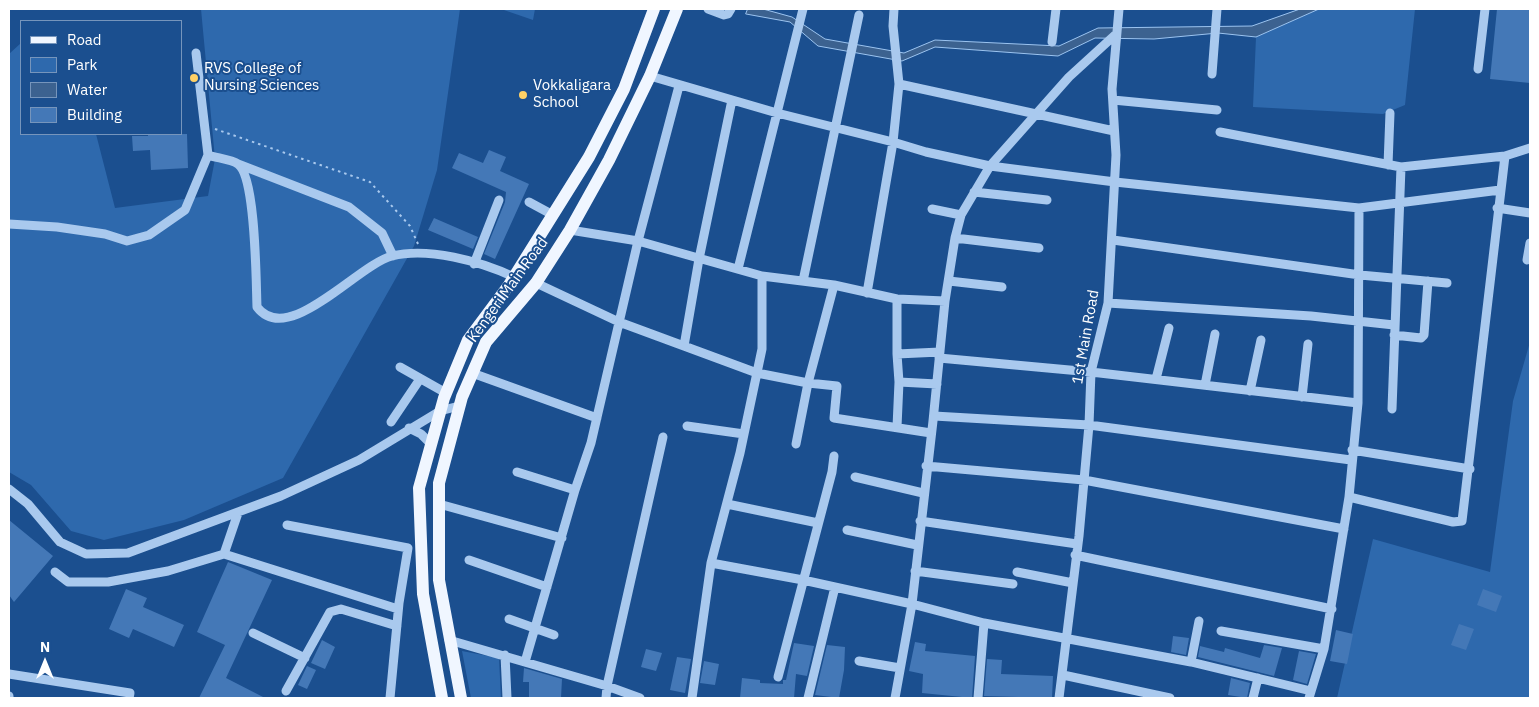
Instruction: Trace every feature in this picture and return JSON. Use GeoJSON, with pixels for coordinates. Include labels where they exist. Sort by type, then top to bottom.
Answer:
{"type":"FeatureCollection","features":[{"type":"Feature","properties":{"kind":"main road","name":"Kengeri Main Road"},"geometry":{"type":"LineString","coordinates":[[442,698],[415,547],[419,488],[440,411],[468,340],[514,277],[589,157],[624,89],[654,9]]}},
{"type":"Feature","properties":{"kind":"main road","name":"Kengeri Main Road"},"geometry":{"type":"LineString","coordinates":[[461,698],[439,580],[439,483],[459,406],[486,342],[536,283],[570,230],[609,160],[650,76],[677,9]]}},
{"type":"Feature","properties":{"kind":"street"},"geometry":{"type":"LineString","coordinates":[[708,9],[724,15],[728,14],[732,9]]}},
{"type":"Feature","properties":{"kind":"street"},"geometry":{"type":"LineString","coordinates":[[738,269],[804,9]]}},
{"type":"Feature","properties":{"kind":"street"},"geometry":{"type":"LineString","coordinates":[[867,293],[893,142],[899,84],[892,26],[894,9]]}},
{"type":"Feature","properties":{"kind":"street"},"geometry":{"type":"LineString","coordinates":[[1052,42],[1056,9]]}},
{"type":"Feature","properties":{"kind":"street","name":"1st Main Road"},"geometry":{"type":"LineString","coordinates":[[1059,698],[1063,675],[1065,638],[1074,583],[1075,555],[1084,480],[1089,425],[1090,372],[1108,303],[1115,182],[1113,100],[1115,35],[1119,9]]}},
{"type":"Feature","properties":{"kind":"street"},"geometry":{"type":"LineString","coordinates":[[1212,74],[1218,9]]}},
{"type":"Feature","properties":{"kind":"street"},"geometry":{"type":"LineString","coordinates":[[1478,70],[1485,9]]}},
{"type":"Feature","properties":{"kind":"street"},"geometry":{"type":"LineString","coordinates":[[803,281],[859,15]]}},
{"type":"Feature","properties":{"kind":"street"},"geometry":{"type":"LineString","coordinates":[[895,698],[912,604],[926,466],[934,416],[944,301],[961,215],[990,166],[1068,77],[1115,35]]}},
{"type":"Feature","properties":{"kind":"street"},"geometry":{"type":"LineString","coordinates":[[9,224],[57,227],[105,234],[126,241],[149,235],[185,210],[208,155],[196,53]]}},
{"type":"Feature","properties":{"kind":"street"},"geometry":{"type":"LineString","coordinates":[[650,76],[777,114],[836,127],[926,152],[990,166],[1115,182],[1359,208],[1500,190]]}},
{"type":"Feature","properties":{"kind":"street"},"geometry":{"type":"LineString","coordinates":[[899,84],[1114,131]]}},
{"type":"Feature","properties":{"kind":"street"},"geometry":{"type":"LineString","coordinates":[[525,662],[597,418],[638,241],[679,86]]}},
{"type":"Feature","properties":{"kind":"street"},"geometry":{"type":"LineString","coordinates":[[684,346],[699,259],[732,100]]}},
{"type":"Feature","properties":{"kind":"street"},"geometry":{"type":"LineString","coordinates":[[1113,100],[1217,110]]}},
{"type":"Feature","properties":{"kind":"street"},"geometry":{"type":"LineString","coordinates":[[1388,165],[1390,113]]}},
{"type":"Feature","properties":{"kind":"street"},"geometry":{"type":"LineString","coordinates":[[1220,132],[1401,167],[1505,156],[1530,148]]}},
{"type":"Feature","properties":{"kind":"street"},"geometry":{"type":"LineString","coordinates":[[208,155],[238,164],[350,207],[382,232],[393,256]]}},
{"type":"Feature","properties":{"kind":"street"},"geometry":{"type":"LineString","coordinates":[[1349,497],[1458,523],[1462,521],[1470,469],[1497,208],[1505,156]]}},
{"type":"Feature","properties":{"kind":"street"},"geometry":{"type":"LineString","coordinates":[[238,164],[244,173],[248,186],[254,235],[257,308],[262,314],[271,319],[284,320],[302,313],[374,264],[393,256],[420,252],[474,264],[514,277]]}},
{"type":"Feature","properties":{"kind":"street"},"geometry":{"type":"LineString","coordinates":[[1392,409],[1401,167]]}},
{"type":"Feature","properties":{"kind":"street"},"geometry":{"type":"LineString","coordinates":[[974,192],[1047,200]]}},
{"type":"Feature","properties":{"kind":"street"},"geometry":{"type":"LineString","coordinates":[[474,264],[498,200]]}},
{"type":"Feature","properties":{"kind":"street"},"geometry":{"type":"LineString","coordinates":[[529,202],[553,215]]}},
{"type":"Feature","properties":{"kind":"street"},"geometry":{"type":"LineString","coordinates":[[932,208],[961,215]]}},
{"type":"Feature","properties":{"kind":"street"},"geometry":{"type":"LineString","coordinates":[[711,563],[835,587],[912,604],[984,623],[1191,662],[1258,678],[1310,695],[1324,649],[1332,609],[1349,497],[1351,460],[1358,404],[1359,208]]}},
{"type":"Feature","properties":{"kind":"street"},"geometry":{"type":"LineString","coordinates":[[1497,208],[1530,213]]}},
{"type":"Feature","properties":{"kind":"street"},"geometry":{"type":"LineString","coordinates":[[570,230],[638,241],[762,276],[834,285],[896,298],[944,301]]}},
{"type":"Feature","properties":{"kind":"street"},"geometry":{"type":"LineString","coordinates":[[955,238],[1040,248]]}},
{"type":"Feature","properties":{"kind":"street"},"geometry":{"type":"LineString","coordinates":[[1113,240],[1360,275],[1447,283]]}},
{"type":"Feature","properties":{"kind":"street"},"geometry":{"type":"LineString","coordinates":[[1527,260],[1530,243]]}},
{"type":"Feature","properties":{"kind":"street"},"geometry":{"type":"LineString","coordinates":[[692,698],[711,563],[744,434],[762,349],[762,276]]}},
{"type":"Feature","properties":{"kind":"street"},"geometry":{"type":"LineString","coordinates":[[949,281],[1002,287]]}},
{"type":"Feature","properties":{"kind":"street"},"geometry":{"type":"LineString","coordinates":[[1394,335],[1421,338],[1424,334],[1428,281]]}},
{"type":"Feature","properties":{"kind":"street"},"geometry":{"type":"LineString","coordinates":[[536,283],[619,322],[757,373],[808,383],[837,386],[834,418],[932,433]]}},
{"type":"Feature","properties":{"kind":"street"},"geometry":{"type":"LineString","coordinates":[[796,444],[808,383],[834,285]]}},
{"type":"Feature","properties":{"kind":"street"},"geometry":{"type":"LineString","coordinates":[[896,298],[899,382],[897,427]]}},
{"type":"Feature","properties":{"kind":"street"},"geometry":{"type":"LineString","coordinates":[[1108,303],[1394,325]]}},
{"type":"Feature","properties":{"kind":"street"},"geometry":{"type":"LineString","coordinates":[[1156,380],[1169,328]]}},
{"type":"Feature","properties":{"kind":"street"},"geometry":{"type":"LineString","coordinates":[[1206,385],[1215,334]]}},
{"type":"Feature","properties":{"kind":"street"},"geometry":{"type":"LineString","coordinates":[[1250,390],[1261,340]]}},
{"type":"Feature","properties":{"kind":"street"},"geometry":{"type":"LineString","coordinates":[[1302,397],[1308,344]]}},
{"type":"Feature","properties":{"kind":"street"},"geometry":{"type":"LineString","coordinates":[[897,354],[940,355],[1358,404]]}},
{"type":"Feature","properties":{"kind":"street"},"geometry":{"type":"LineString","coordinates":[[400,367],[446,393]]}},
{"type":"Feature","properties":{"kind":"street"},"geometry":{"type":"LineString","coordinates":[[472,373],[597,418]]}},
{"type":"Feature","properties":{"kind":"street"},"geometry":{"type":"LineString","coordinates":[[391,422],[420,378]]}},
{"type":"Feature","properties":{"kind":"street"},"geometry":{"type":"LineString","coordinates":[[899,382],[937,384]]}},
{"type":"Feature","properties":{"kind":"street"},"geometry":{"type":"LineString","coordinates":[[9,489],[28,504],[60,542],[86,554],[128,553],[282,496],[359,460],[440,411],[459,406]]}},
{"type":"Feature","properties":{"kind":"street"},"geometry":{"type":"LineString","coordinates":[[934,416],[1089,425],[1351,460]]}},
{"type":"Feature","properties":{"kind":"street"},"geometry":{"type":"LineString","coordinates":[[688,426],[744,434]]}},
{"type":"Feature","properties":{"kind":"street"},"geometry":{"type":"LineString","coordinates":[[409,428],[421,434],[431,444]]}},
{"type":"Feature","properties":{"kind":"street"},"geometry":{"type":"LineString","coordinates":[[606,698],[607,686],[663,437]]}},
{"type":"Feature","properties":{"kind":"street"},"geometry":{"type":"LineString","coordinates":[[1352,450],[1470,469]]}},
{"type":"Feature","properties":{"kind":"street"},"geometry":{"type":"LineString","coordinates":[[778,676],[832,472],[834,456]]}},
{"type":"Feature","properties":{"kind":"street"},"geometry":{"type":"LineString","coordinates":[[926,466],[1084,480],[1344,529]]}},
{"type":"Feature","properties":{"kind":"street"},"geometry":{"type":"LineString","coordinates":[[517,472],[575,490]]}},
{"type":"Feature","properties":{"kind":"street"},"geometry":{"type":"LineString","coordinates":[[855,478],[923,493]]}},
{"type":"Feature","properties":{"kind":"street"},"geometry":{"type":"LineString","coordinates":[[439,504],[562,538]]}},
{"type":"Feature","properties":{"kind":"street"},"geometry":{"type":"LineString","coordinates":[[727,504],[818,523]]}},
{"type":"Feature","properties":{"kind":"street"},"geometry":{"type":"LineString","coordinates":[[224,554],[238,513]]}},
{"type":"Feature","properties":{"kind":"street"},"geometry":{"type":"LineString","coordinates":[[920,521],[1077,544]]}},
{"type":"Feature","properties":{"kind":"street"},"geometry":{"type":"LineString","coordinates":[[287,525],[415,547],[398,609],[390,698]]}},
{"type":"Feature","properties":{"kind":"street"},"geometry":{"type":"LineString","coordinates":[[847,530],[917,545]]}},
{"type":"Feature","properties":{"kind":"street"},"geometry":{"type":"LineString","coordinates":[[55,572],[68,582],[108,582],[168,571],[224,554],[398,609]]}},
{"type":"Feature","properties":{"kind":"street"},"geometry":{"type":"LineString","coordinates":[[1075,555],[1332,609]]}},
{"type":"Feature","properties":{"kind":"street"},"geometry":{"type":"LineString","coordinates":[[468,560],[548,587]]}},
{"type":"Feature","properties":{"kind":"street"},"geometry":{"type":"LineString","coordinates":[[915,571],[1013,584]]}},
{"type":"Feature","properties":{"kind":"street"},"geometry":{"type":"LineString","coordinates":[[1017,572],[1074,583]]}},
{"type":"Feature","properties":{"kind":"street"},"geometry":{"type":"LineString","coordinates":[[808,698],[835,587]]}},
{"type":"Feature","properties":{"kind":"street"},"geometry":{"type":"LineString","coordinates":[[286,691],[330,612],[340,609],[397,626]]}},
{"type":"Feature","properties":{"kind":"street"},"geometry":{"type":"LineString","coordinates":[[509,619],[554,635]]}},
{"type":"Feature","properties":{"kind":"street"},"geometry":{"type":"LineString","coordinates":[[1191,662],[1199,621]]}},
{"type":"Feature","properties":{"kind":"street"},"geometry":{"type":"LineString","coordinates":[[978,698],[984,623]]}},
{"type":"Feature","properties":{"kind":"street"},"geometry":{"type":"LineString","coordinates":[[1221,631],[1324,649]]}},
{"type":"Feature","properties":{"kind":"street"},"geometry":{"type":"LineString","coordinates":[[253,633],[305,658]]}},
{"type":"Feature","properties":{"kind":"street"},"geometry":{"type":"LineString","coordinates":[[449,640],[505,655],[640,698]]}},
{"type":"Feature","properties":{"kind":"street"},"geometry":{"type":"LineString","coordinates":[[505,655],[507,698]]}},
{"type":"Feature","properties":{"kind":"street"},"geometry":{"type":"LineString","coordinates":[[859,661],[900,668]]}},
{"type":"Feature","properties":{"kind":"street"},"geometry":{"type":"LineString","coordinates":[[9,674],[130,693],[129,698]]}},
{"type":"Feature","properties":{"kind":"street"},"geometry":{"type":"LineString","coordinates":[[1063,675],[1170,698]]}},
{"type":"Feature","properties":{"kind":"street"},"geometry":{"type":"LineString","coordinates":[[1253,698],[1258,678]]}},
{"type":"Feature","properties":{"kind":"path"},"geometry":{"type":"LineString","coordinates":[[205,126],[370,182],[410,226],[420,252]]}},
{"type":"Feature","properties":{"kind":"green space"},"geometry":{"type":"Polygon","coordinates":[[[201,9],[460,9],[437,170],[414,246],[283,478],[184,520],[104,540],[71,531],[31,485],[9,472],[9,54],[20,44],[20,135],[96,135],[115,208],[208,196],[215,159],[201,9]]]}},
{"type":"Feature","properties":{"kind":"green space"},"geometry":{"type":"Polygon","coordinates":[[[501,9],[535,9],[533,20],[501,9]]]}},
{"type":"Feature","properties":{"kind":"green space"},"geometry":{"type":"Polygon","coordinates":[[[1319,9],[1415,9],[1405,105],[1383,114],[1253,107],[1256,37],[1319,9]]]}},
{"type":"Feature","properties":{"kind":"green space"},"geometry":{"type":"Polygon","coordinates":[[[1530,342],[1530,698],[1337,698],[1373,539],[1490,572],[1513,401],[1530,342]]]}},
{"type":"Feature","properties":{"kind":"green space"},"geometry":{"type":"Polygon","coordinates":[[[462,651],[499,658],[501,698],[471,698],[462,651]]]}},
{"type":"Feature","properties":{"kind":"water"},"geometry":{"type":"Polygon","coordinates":[[[748,9],[763,9],[792,17],[825,39],[904,53],[935,40],[1059,46],[1098,28],[1252,26],[1300,9],[1319,9],[1256,37],[1218,33],[1154,39],[1095,38],[1058,56],[935,47],[902,61],[818,46],[790,22],[746,14],[748,9]]]}},
{"type":"Feature","properties":{"kind":"building"},"geometry":{"type":"Polygon","coordinates":[[[1497,9],[1530,9],[1530,83],[1490,79],[1497,9]]]}},
{"type":"Feature","properties":{"kind":"building"},"geometry":{"type":"Polygon","coordinates":[[[187,134],[188,168],[151,170],[150,150],[133,151],[132,136],[187,134]]]}},
{"type":"Feature","properties":{"kind":"building"},"geometry":{"type":"Polygon","coordinates":[[[489,150],[506,157],[500,171],[529,184],[495,259],[484,254],[505,202],[506,192],[452,168],[459,153],[483,163],[489,150]]]}},
{"type":"Feature","properties":{"kind":"building"},"geometry":{"type":"Polygon","coordinates":[[[434,218],[478,237],[473,249],[428,230],[434,218]]]}},
{"type":"Feature","properties":{"kind":"building"},"geometry":{"type":"Polygon","coordinates":[[[9,520],[53,556],[14,602],[9,595],[9,520]]]}},
{"type":"Feature","properties":{"kind":"building"},"geometry":{"type":"Polygon","coordinates":[[[228,562],[272,580],[226,678],[265,698],[199,698],[225,645],[197,632],[228,562]]]}},
{"type":"Feature","properties":{"kind":"building"},"geometry":{"type":"Polygon","coordinates":[[[126,589],[147,598],[143,607],[184,625],[174,647],[133,629],[129,638],[109,629],[126,589]]]}},
{"type":"Feature","properties":{"kind":"building"},"geometry":{"type":"Polygon","coordinates":[[[1483,589],[1502,596],[1496,612],[1477,605],[1483,589]]]}},
{"type":"Feature","properties":{"kind":"building"},"geometry":{"type":"Polygon","coordinates":[[[1459,624],[1474,629],[1466,650],[1451,645],[1459,624]]]}},
{"type":"Feature","properties":{"kind":"building"},"geometry":{"type":"Polygon","coordinates":[[[1336,630],[1353,634],[1347,664],[1330,661],[1336,630]]]}},
{"type":"Feature","properties":{"kind":"building"},"geometry":{"type":"Polygon","coordinates":[[[1173,636],[1189,638],[1186,655],[1171,652],[1173,636]]]}},
{"type":"Feature","properties":{"kind":"building"},"geometry":{"type":"Polygon","coordinates":[[[322,640],[335,647],[325,669],[311,663],[322,640]]]}},
{"type":"Feature","properties":{"kind":"building"},"geometry":{"type":"Polygon","coordinates":[[[915,642],[926,644],[925,651],[975,656],[972,698],[922,693],[923,674],[909,671],[915,642]]]}},
{"type":"Feature","properties":{"kind":"building"},"geometry":{"type":"Polygon","coordinates":[[[794,643],[814,646],[807,676],[796,674],[794,698],[740,698],[742,678],[760,680],[760,683],[783,684],[783,680],[786,680],[794,643]]]}},
{"type":"Feature","properties":{"kind":"building"},"geometry":{"type":"Polygon","coordinates":[[[827,645],[845,647],[844,670],[839,698],[815,695],[827,645]]]}},
{"type":"Feature","properties":{"kind":"building"},"geometry":{"type":"Polygon","coordinates":[[[1264,645],[1282,648],[1274,676],[1198,657],[1200,646],[1224,652],[1225,648],[1260,658],[1264,645]]]}},
{"type":"Feature","properties":{"kind":"building"},"geometry":{"type":"Polygon","coordinates":[[[646,649],[662,653],[656,671],[641,667],[646,649]]]}},
{"type":"Feature","properties":{"kind":"building"},"geometry":{"type":"Polygon","coordinates":[[[1299,651],[1316,654],[1307,684],[1293,680],[1299,651]]]}},
{"type":"Feature","properties":{"kind":"building"},"geometry":{"type":"Polygon","coordinates":[[[677,657],[691,659],[685,693],[670,690],[677,657]]]}},
{"type":"Feature","properties":{"kind":"building"},"geometry":{"type":"Polygon","coordinates":[[[987,659],[1002,660],[1001,674],[1053,676],[1052,698],[984,696],[987,659]]]}},
{"type":"Feature","properties":{"kind":"building"},"geometry":{"type":"Polygon","coordinates":[[[704,661],[719,664],[715,685],[700,683],[704,661]]]}},
{"type":"Feature","properties":{"kind":"building"},"geometry":{"type":"Polygon","coordinates":[[[307,666],[316,670],[307,689],[298,685],[307,666]]]}},
{"type":"Feature","properties":{"kind":"building"},"geometry":{"type":"Polygon","coordinates":[[[524,668],[562,679],[561,698],[529,698],[529,682],[523,682],[524,668]]]}},
{"type":"Feature","properties":{"kind":"building"},"geometry":{"type":"Polygon","coordinates":[[[1231,678],[1250,683],[1247,698],[1228,695],[1231,678]]]}},
{"type":"Feature","properties":{"kind":"place","name":"RVS College of Nursing Sciences"},"geometry":{"type":"Point","coordinates":[194,78]}},
{"type":"Feature","properties":{"kind":"place","name":"Vokkaligara School"},"geometry":{"type":"Point","coordinates":[523,95]}}]}
